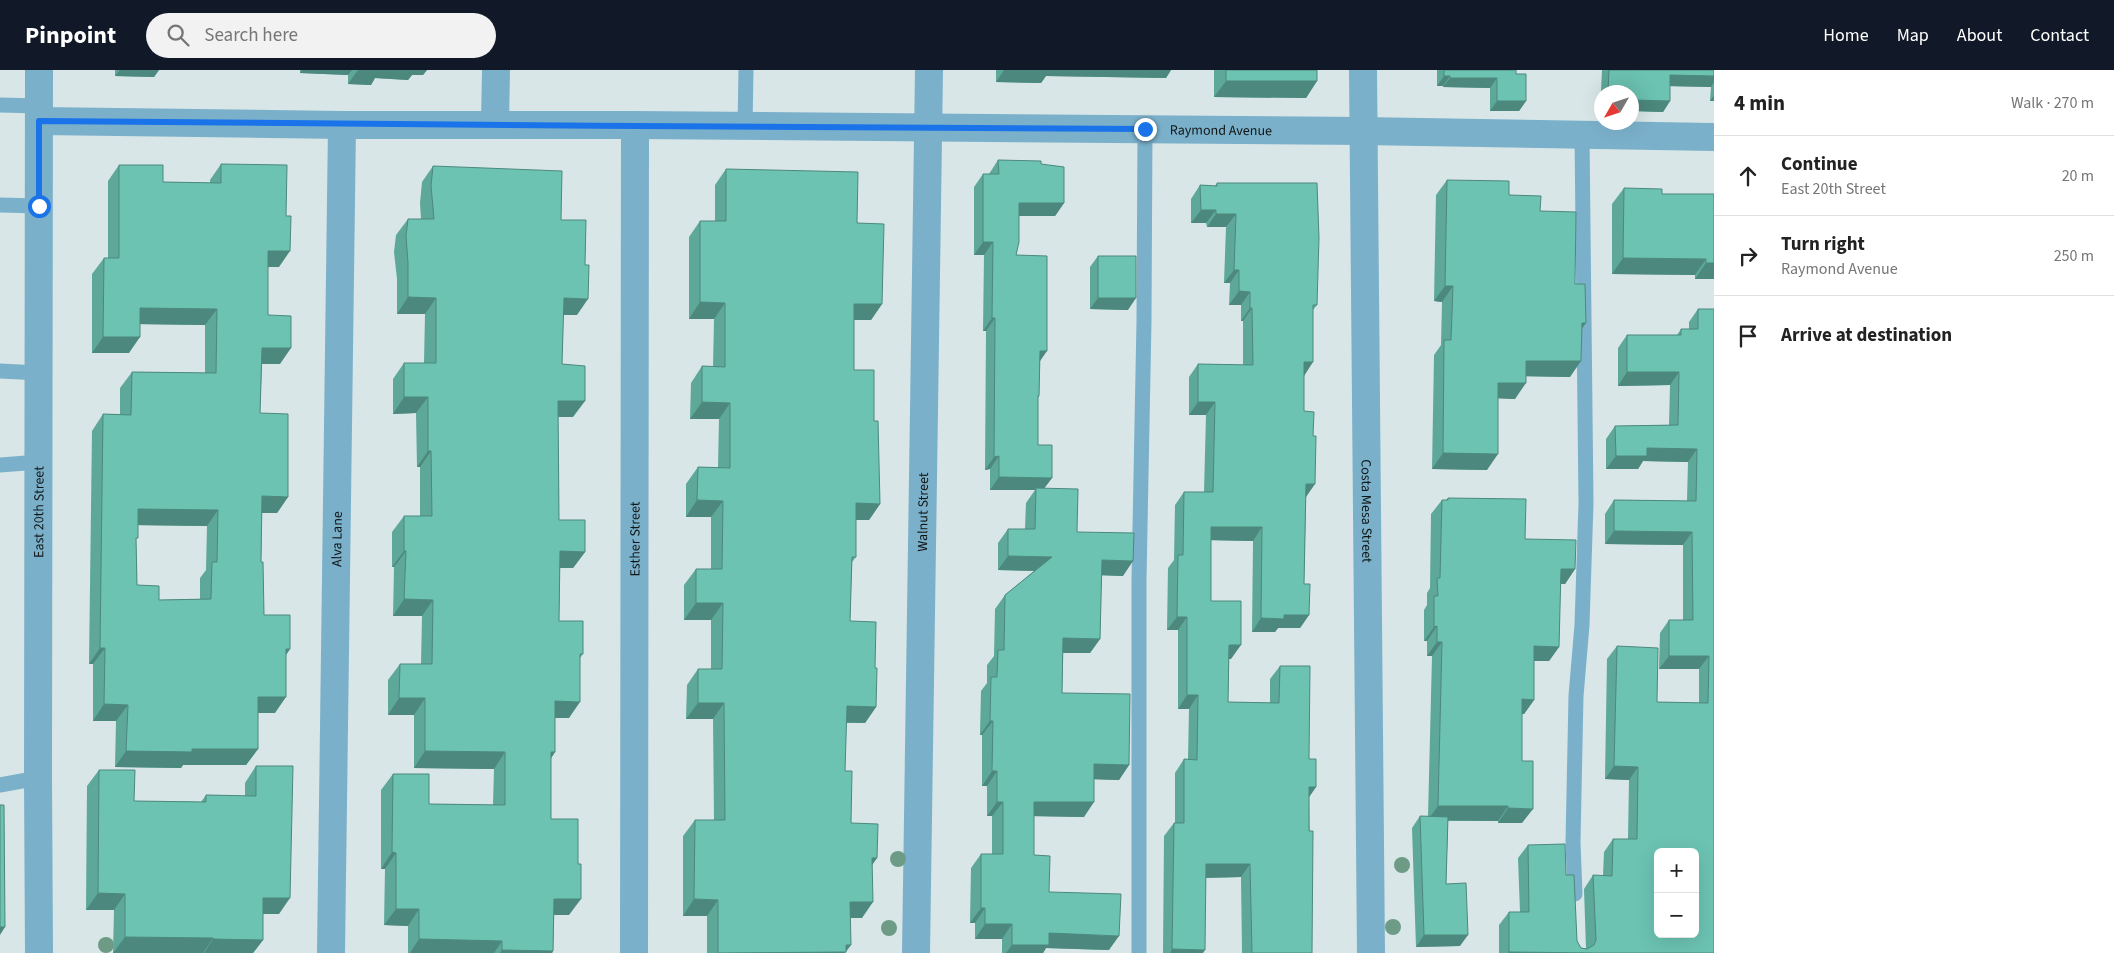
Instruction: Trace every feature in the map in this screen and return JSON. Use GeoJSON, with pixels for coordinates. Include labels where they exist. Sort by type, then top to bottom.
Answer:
{"type":"FeatureCollection","features":[{"type":"Feature","properties":{"kind":"street","name":"East 20th Street"},"geometry":{"type":"LineString","coordinates":[[39,70],[39,953]]}},
{"type":"Feature","properties":{"kind":"street"},"geometry":{"type":"LineString","coordinates":[[495,124],[496,70]]}},
{"type":"Feature","properties":{"kind":"street","name":"Walnut Street"},"geometry":{"type":"LineString","coordinates":[[916,953],[929,70]]}},
{"type":"Feature","properties":{"kind":"street","name":"Costa Mesa Street"},"geometry":{"type":"LineString","coordinates":[[1363,70],[1362,131],[1371,953]]}},
{"type":"Feature","properties":{"kind":"street","name":"Raymond Avenue"},"geometry":{"type":"LineString","coordinates":[[39,114],[342,125],[495,124],[928,127],[1362,131],[1714,137]]}},
{"type":"Feature","properties":{"kind":"street","name":"Alva Lane"},"geometry":{"type":"LineString","coordinates":[[331,953],[342,125]]}},
{"type":"Feature","properties":{"kind":"street","name":"Esther Street"},"geometry":{"type":"LineString","coordinates":[[634,953],[635,125]]}},
{"type":"Feature","properties":{"kind":"lane"},"geometry":{"type":"LineString","coordinates":[[745,126],[746,70]]}},
{"type":"Feature","properties":{"kind":"lane"},"geometry":{"type":"LineString","coordinates":[[0,105],[39,114]]}},
{"type":"Feature","properties":{"kind":"lane"},"geometry":{"type":"LineString","coordinates":[[1138,953],[1139,579],[1144,320],[1145,129]]}},
{"type":"Feature","properties":{"kind":"lane"},"geometry":{"type":"LineString","coordinates":[[1575,907],[1576,696],[1582,625],[1586,504],[1582,135]]}},
{"type":"Feature","properties":{"kind":"lane"},"geometry":{"type":"LineString","coordinates":[[0,205],[39,206]]}},
{"type":"Feature","properties":{"kind":"lane"},"geometry":{"type":"LineString","coordinates":[[0,371],[40,373]]}},
{"type":"Feature","properties":{"kind":"lane"},"geometry":{"type":"LineString","coordinates":[[0,465],[39,462]]}},
{"type":"Feature","properties":{"kind":"lane"},"geometry":{"type":"LineString","coordinates":[[0,786],[38,778]]}},
{"type":"Feature","properties":{"kind":"building"},"geometry":{"type":"Polygon","coordinates":[[[1226,70],[1317,70],[1317,81],[1226,81],[1226,70]]]}},
{"type":"Feature","properties":{"kind":"building"},"geometry":{"type":"Polygon","coordinates":[[[1444,70],[1516,70],[1516,74],[1526,74],[1526,101],[1497,101],[1497,78],[1450,78],[1450,76],[1444,76],[1444,70]]]}},
{"type":"Feature","properties":{"kind":"building"},"geometry":{"type":"Polygon","coordinates":[[[1609,70],[1714,70],[1714,76],[1670,75],[1670,101],[1639,100],[1639,85],[1608,85],[1609,70]]]}},
{"type":"Feature","properties":{"kind":"building"},"geometry":{"type":"Polygon","coordinates":[[[998,160],[1041,161],[1041,164],[1064,167],[1064,203],[1019,203],[1019,242],[1016,255],[1047,256],[1047,351],[1040,351],[1038,445],[1052,445],[1052,478],[999,477],[999,456],[994,457],[995,318],[992,318],[993,242],[983,242],[983,174],[999,174],[998,160]]]}},
{"type":"Feature","properties":{"kind":"building"},"geometry":{"type":"Polygon","coordinates":[[[221,164],[287,165],[286,216],[291,216],[290,251],[268,251],[268,315],[291,316],[291,348],[262,348],[260,413],[288,414],[288,497],[262,496],[261,562],[263,562],[264,615],[290,615],[290,649],[286,649],[286,697],[258,697],[258,749],[192,749],[192,752],[126,751],[128,705],[104,704],[105,648],[100,648],[103,414],[131,415],[132,372],[216,373],[217,309],[140,308],[140,337],[103,337],[104,258],[119,258],[119,165],[163,165],[163,182],[221,183],[221,164]],[[138,509],[138,538],[136,538],[137,585],[159,586],[159,600],[211,599],[212,562],[217,562],[218,510],[138,509]]]}},
{"type":"Feature","properties":{"kind":"building"},"geometry":{"type":"Polygon","coordinates":[[[433,166],[562,171],[561,220],[586,220],[585,265],[589,265],[588,299],[564,298],[562,364],[585,366],[585,401],[558,401],[559,520],[585,520],[585,552],[560,551],[559,621],[583,621],[583,654],[580,654],[580,702],[555,701],[555,752],[551,752],[551,819],[578,819],[578,864],[581,864],[581,899],[554,899],[553,951],[502,950],[502,941],[419,939],[419,909],[396,909],[396,853],[392,852],[393,774],[429,774],[429,804],[505,805],[505,752],[425,751],[425,698],[399,698],[400,664],[432,664],[433,600],[404,599],[406,551],[404,551],[404,516],[432,516],[431,451],[428,451],[428,397],[404,397],[404,363],[436,363],[436,298],[408,297],[406,236],[408,219],[434,219],[431,186],[433,166]]]}},
{"type":"Feature","properties":{"kind":"building"},"geometry":{"type":"Polygon","coordinates":[[[726,169],[858,172],[857,223],[884,224],[882,304],[854,304],[854,370],[874,370],[874,421],[878,421],[880,504],[856,503],[856,557],[852,557],[850,621],[876,622],[876,707],[847,706],[845,771],[852,771],[851,823],[878,824],[877,858],[872,858],[873,902],[850,902],[851,945],[846,945],[846,952],[718,953],[718,900],[694,899],[695,820],[725,820],[724,703],[698,703],[698,669],[722,669],[723,603],[696,603],[696,569],[722,569],[723,501],[697,500],[698,467],[730,468],[730,403],[702,402],[702,366],[725,367],[725,303],[700,302],[700,221],[726,221],[726,169]]]}},
{"type":"Feature","properties":{"kind":"building"},"geometry":{"type":"Polygon","coordinates":[[[1447,180],[1509,181],[1509,195],[1541,196],[1540,211],[1576,212],[1575,284],[1585,284],[1586,323],[1582,323],[1581,361],[1526,361],[1526,383],[1498,383],[1498,454],[1443,453],[1444,340],[1451,340],[1453,286],[1445,286],[1447,180]]]}},
{"type":"Feature","properties":{"kind":"building"},"geometry":{"type":"Polygon","coordinates":[[[1217,183],[1317,183],[1319,238],[1317,305],[1313,305],[1313,362],[1304,362],[1304,411],[1314,412],[1313,436],[1316,436],[1315,484],[1306,484],[1304,584],[1310,584],[1309,615],[1284,615],[1284,619],[1261,618],[1262,527],[1211,527],[1211,601],[1241,601],[1241,645],[1229,645],[1228,702],[1279,703],[1280,666],[1310,666],[1309,759],[1316,759],[1316,787],[1309,787],[1309,831],[1313,831],[1312,953],[1252,953],[1250,864],[1206,864],[1205,950],[1172,949],[1174,823],[1184,823],[1184,759],[1197,760],[1198,695],[1187,695],[1187,617],[1177,617],[1178,555],[1183,555],[1184,492],[1213,492],[1215,402],[1198,402],[1198,364],[1253,365],[1250,292],[1239,291],[1239,270],[1234,270],[1236,214],[1216,214],[1216,210],[1201,210],[1200,185],[1217,186],[1217,183]]]}},
{"type":"Feature","properties":{"kind":"building"},"geometry":{"type":"Polygon","coordinates":[[[1624,188],[1662,189],[1662,194],[1714,194],[1714,263],[1706,263],[1706,259],[1623,258],[1624,188]]]}},
{"type":"Feature","properties":{"kind":"building"},"geometry":{"type":"Polygon","coordinates":[[[1098,256],[1136,256],[1136,298],[1098,298],[1098,256]]]}},
{"type":"Feature","properties":{"kind":"building"},"geometry":{"type":"Polygon","coordinates":[[[1698,309],[1714,309],[1714,953],[1509,952],[1509,912],[1529,912],[1528,845],[1565,844],[1566,875],[1574,875],[1577,941],[1581,948],[1587,949],[1594,945],[1596,940],[1593,875],[1612,876],[1613,839],[1637,839],[1638,767],[1614,766],[1617,646],[1658,648],[1657,702],[1708,703],[1709,656],[1669,656],[1669,620],[1693,620],[1692,532],[1614,531],[1614,500],[1696,501],[1697,449],[1647,448],[1647,456],[1616,456],[1615,426],[1678,425],[1679,372],[1627,372],[1627,335],[1681,335],[1681,329],[1698,329],[1698,309]]]}},
{"type":"Feature","properties":{"kind":"building"},"geometry":{"type":"Polygon","coordinates":[[[1036,488],[1078,489],[1077,532],[1134,533],[1133,561],[1102,560],[1100,639],[1063,638],[1062,693],[1130,694],[1129,765],[1094,764],[1094,802],[1034,802],[1034,855],[1050,856],[1049,892],[1121,894],[1119,936],[1049,933],[1049,945],[1012,945],[1012,924],[985,924],[985,908],[981,908],[981,854],[1003,854],[1003,802],[997,802],[997,771],[992,771],[993,721],[990,721],[991,677],[997,677],[998,650],[1004,650],[1005,595],[1052,557],[1008,556],[1008,529],[1035,529],[1036,488]]]}},
{"type":"Feature","properties":{"kind":"building"},"geometry":{"type":"Polygon","coordinates":[[[1448,498],[1526,499],[1525,539],[1576,540],[1575,569],[1561,569],[1559,647],[1534,646],[1534,700],[1522,699],[1522,761],[1533,761],[1533,809],[1508,808],[1508,806],[1438,806],[1442,642],[1437,642],[1437,626],[1434,627],[1434,596],[1438,596],[1437,578],[1440,578],[1442,500],[1448,500],[1448,498]]]}},
{"type":"Feature","properties":{"kind":"building"},"geometry":{"type":"Polygon","coordinates":[[[256,766],[293,766],[290,898],[263,898],[263,940],[125,937],[125,894],[98,893],[99,770],[135,770],[134,801],[206,802],[206,795],[256,796],[256,766]]]}},
{"type":"Feature","properties":{"kind":"building"},"geometry":{"type":"Polygon","coordinates":[[[0,805],[4,805],[5,927],[0,927],[0,805]]]}},
{"type":"Feature","properties":{"kind":"building"},"geometry":{"type":"Polygon","coordinates":[[[1420,816],[1448,817],[1446,884],[1466,883],[1468,935],[1424,935],[1420,816]]]}},
{"type":"Feature","properties":{"kind":"route"},"geometry":{"type":"LineString","coordinates":[[39,206],[39,121],[342,125],[495,124],[1145,129]]}}]}
